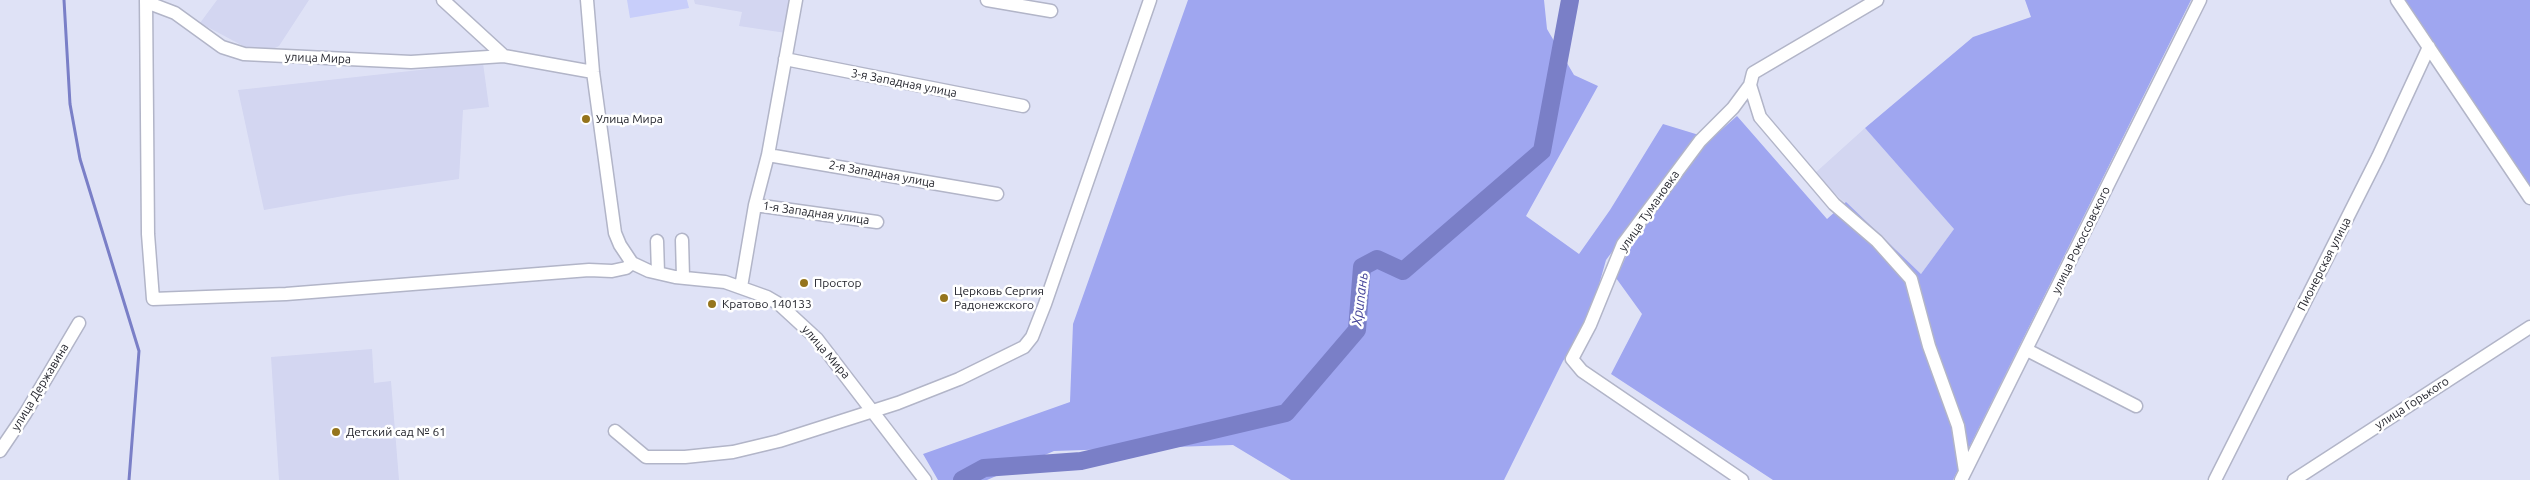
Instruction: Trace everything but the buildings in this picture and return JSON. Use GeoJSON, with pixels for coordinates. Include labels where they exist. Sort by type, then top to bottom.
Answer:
{"type":"FeatureCollection","features":[{"type":"Feature","properties":{"kind":"street"},"geometry":{"type":"LineString","coordinates":[[443,0],[504,56]]}},
{"type":"Feature","properties":{"kind":"street"},"geometry":{"type":"LineString","coordinates":[[146,1],[148,234],[153,299],[286,294],[589,270],[612,271],[626,268],[632,263],[620,245],[615,233],[593,72],[587,0]]}},
{"type":"Feature","properties":{"kind":"street"},"geometry":{"type":"LineString","coordinates":[[741,287],[755,205],[768,155],[796,0]]}},
{"type":"Feature","properties":{"kind":"street"},"geometry":{"type":"LineString","coordinates":[[987,0],[1051,11]]}},
{"type":"Feature","properties":{"kind":"street"},"geometry":{"type":"LineString","coordinates":[[615,431],[646,457],[685,457],[732,452],[779,441],[898,403],[1004,359],[1024,347],[1032,337],[1150,0]]}},
{"type":"Feature","properties":{"kind":"street","name":"улица Тумановка"},"geometry":{"type":"LineString","coordinates":[[1742,480],[1582,371],[1572,359],[1590,325],[1623,244],[1700,141],[1733,108],[1750,85],[1753,73],[1877,0]]}},
{"type":"Feature","properties":{"kind":"street","name":"улица Рокоссовского"},"geometry":{"type":"LineString","coordinates":[[1963,476],[2200,0]]}},
{"type":"Feature","properties":{"kind":"street"},"geometry":{"type":"LineString","coordinates":[[2397,0],[2530,198]]}},
{"type":"Feature","properties":{"kind":"street","name":"улица Мира"},"geometry":{"type":"LineString","coordinates":[[146,1],[175,13],[222,47],[244,54],[411,62],[504,56],[593,72]]}},
{"type":"Feature","properties":{"kind":"street","name":"Пионерская улица"},"geometry":{"type":"LineString","coordinates":[[2215,480],[2378,157],[2429,47]]}},
{"type":"Feature","properties":{"kind":"street","name":"3-я Западная улица"},"geometry":{"type":"LineString","coordinates":[[785,60],[1023,106]]}},
{"type":"Feature","properties":{"kind":"street"},"geometry":{"type":"LineString","coordinates":[[1750,85],[1760,117],[1834,204],[1877,241],[1911,279],[1929,346],[1958,426],[1963,476]]}},
{"type":"Feature","properties":{"kind":"street","name":"2-я Западная улица"},"geometry":{"type":"LineString","coordinates":[[768,155],[997,194]]}},
{"type":"Feature","properties":{"kind":"street","name":"1-я Западная улица"},"geometry":{"type":"LineString","coordinates":[[755,205],[877,222]]}},
{"type":"Feature","properties":{"kind":"street"},"geometry":{"type":"LineString","coordinates":[[657,240],[658,273]]}},
{"type":"Feature","properties":{"kind":"street"},"geometry":{"type":"LineString","coordinates":[[682,240],[683,277]]}},
{"type":"Feature","properties":{"kind":"street","name":"улица Мира"},"geometry":{"type":"LineString","coordinates":[[632,263],[658,273],[725,282],[779,304],[817,339],[925,480]]}},
{"type":"Feature","properties":{"kind":"street","name":"улица Державина"},"geometry":{"type":"LineString","coordinates":[[0,452],[26,414],[79,323]]}},
{"type":"Feature","properties":{"kind":"street","name":"улица Горького"},"geometry":{"type":"LineString","coordinates":[[2294,480],[2530,327]]}},
{"type":"Feature","properties":{"kind":"street"},"geometry":{"type":"LineString","coordinates":[[2027,350],[2136,406]]}},
{"type":"Feature","properties":{"kind":"shaded area"},"geometry":{"type":"Polygon","coordinates":[[[217,0],[309,0],[279,46],[267,52],[247,48],[200,23],[217,0]]]}},
{"type":"Feature","properties":{"kind":"shaded area"},"geometry":{"type":"Polygon","coordinates":[[[627,0],[687,0],[689,8],[630,18],[627,0]]]}},
{"type":"Feature","properties":{"kind":"shaded area"},"geometry":{"type":"Polygon","coordinates":[[[694,0],[792,0],[786,33],[739,26],[742,12],[695,4],[694,0]]]}},
{"type":"Feature","properties":{"kind":"shaded area"},"geometry":{"type":"Polygon","coordinates":[[[1188,0],[1544,0],[1547,29],[1574,75],[1598,86],[1526,216],[1579,254],[1610,210],[1663,124],[1699,135],[1606,260],[1591,313],[1578,340],[1563,361],[1504,480],[1291,480],[1233,445],[1054,451],[987,480],[938,480],[923,454],[1070,402],[1073,324],[1188,0]]]}},
{"type":"Feature","properties":{"kind":"shaded area"},"geometry":{"type":"Polygon","coordinates":[[[2025,0],[2191,0],[1953,480],[1773,480],[1611,374],[1642,314],[1616,278],[1637,233],[1702,147],[1737,116],[1827,219],[1846,202],[1921,274],[1954,229],[1865,128],[1973,37],[2031,17],[2025,0]]]}},
{"type":"Feature","properties":{"kind":"shaded area"},"geometry":{"type":"Polygon","coordinates":[[[2403,0],[2530,0],[2530,188],[2403,0]]]}},
{"type":"Feature","properties":{"kind":"shaded area"},"geometry":{"type":"Polygon","coordinates":[[[483,63],[489,107],[463,110],[459,179],[264,210],[238,90],[483,63]]]}},
{"type":"Feature","properties":{"kind":"shaded area"},"geometry":{"type":"Polygon","coordinates":[[[1865,128],[1954,229],[1921,274],[1814,174],[1865,128]]]}},
{"type":"Feature","properties":{"kind":"shaded area","name":"Детский сад № 61"},"geometry":{"type":"Polygon","coordinates":[[[372,349],[374,383],[391,381],[399,480],[279,480],[271,357],[372,349]]]}},
{"type":"Feature","properties":{"kind":"waterway"},"geometry":{"type":"LineString","coordinates":[[64,0],[70,104],[80,159],[139,351],[129,480]]}},
{"type":"Feature","properties":{"kind":"waterway","name":"Хрипань"},"geometry":{"type":"LineString","coordinates":[[962,480],[984,468],[1081,461],[1286,413],[1357,330],[1362,267],[1377,259],[1403,271],[1542,151],[1570,0]]}},
{"type":"Feature","properties":{"kind":"place","name":"Улица Мира"},"geometry":{"type":"Point","coordinates":[586,119]}},
{"type":"Feature","properties":{"kind":"place","name":"Простор"},"geometry":{"type":"Point","coordinates":[804,283]}},
{"type":"Feature","properties":{"kind":"place","name":"Церковь Сергия Радонежского"},"geometry":{"type":"Point","coordinates":[944,298]}},
{"type":"Feature","properties":{"kind":"place","name":"Кратово 140133"},"geometry":{"type":"Point","coordinates":[712,304]}},
{"type":"Feature","properties":{"kind":"place","name":"Детский сад № 61"},"geometry":{"type":"Point","coordinates":[336,432]}}]}
